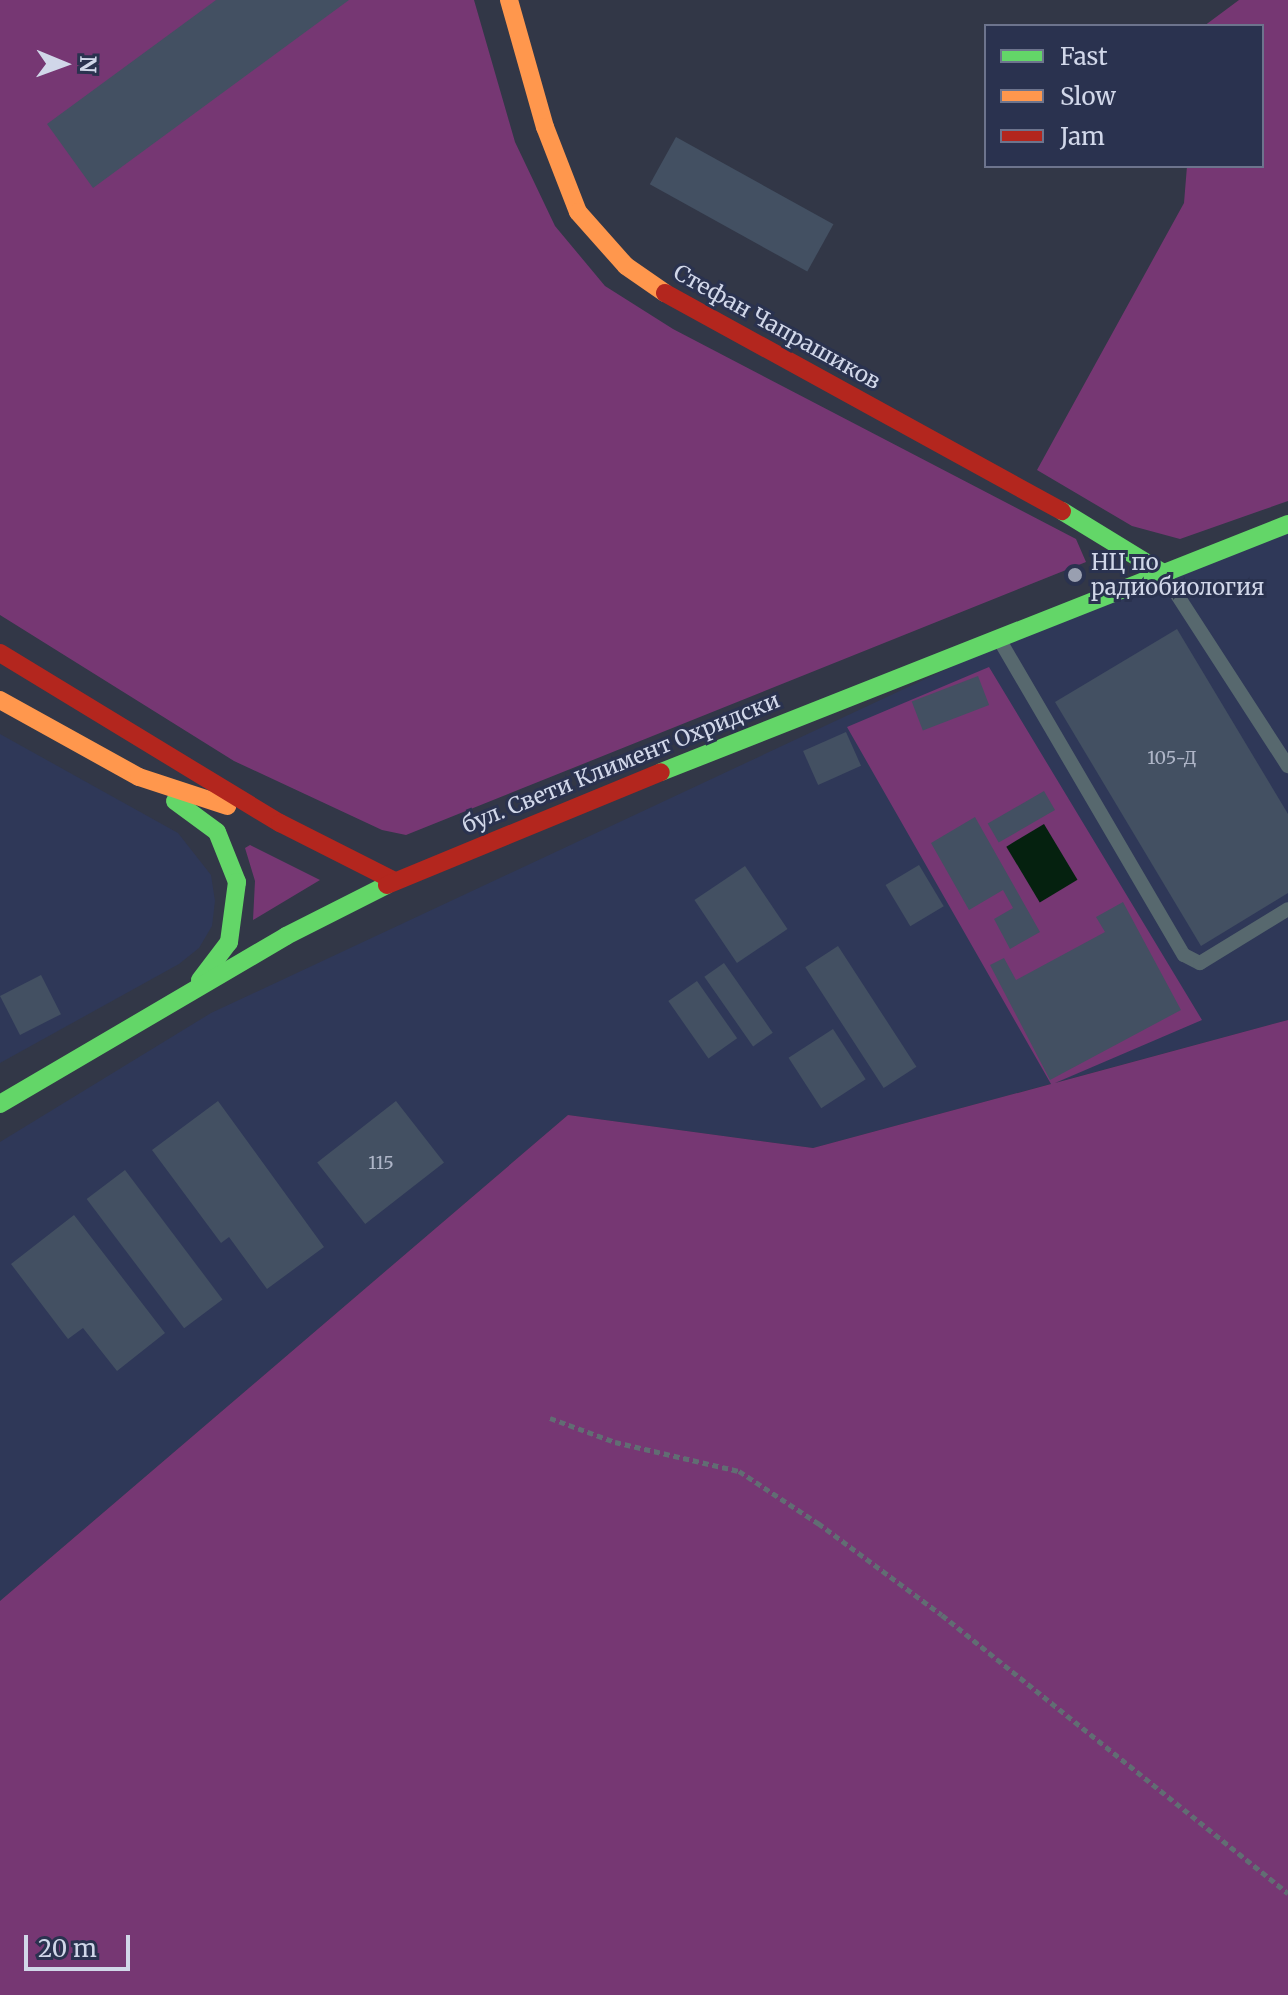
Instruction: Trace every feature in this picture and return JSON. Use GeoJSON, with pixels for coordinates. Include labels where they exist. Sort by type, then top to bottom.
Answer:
{"type":"FeatureCollection","features":[{"type":"Feature","properties":{"kind":"main road","name":"Стефан Чапрашиков"},"geometry":{"type":"LineString","coordinates":[[509,0],[545,127],[578,212],[626,266],[685,307],[1115,540],[1163,573]]}},
{"type":"Feature","properties":{"kind":"main road","name":"бул. Свети Климент Охридски"},"geometry":{"type":"LineString","coordinates":[[0,1104],[338,906],[996,636],[1288,524]]}},
{"type":"Feature","properties":{"kind":"main road"},"geometry":{"type":"LineString","coordinates":[[0,653],[280,823],[395,881]]}},
{"type":"Feature","properties":{"kind":"main road"},"geometry":{"type":"LineString","coordinates":[[0,700],[139,777],[217,832],[237,882],[236,919],[224,951],[207,975],[173,1003]]}},
{"type":"Feature","properties":{"kind":"main road"},"geometry":{"type":"LineString","coordinates":[[139,777],[280,823]]}},
{"type":"Feature","properties":{"kind":"lane"},"geometry":{"type":"LineString","coordinates":[[1163,573],[1288,766]]}},
{"type":"Feature","properties":{"kind":"lane"},"geometry":{"type":"LineString","coordinates":[[996,636],[1184,955],[1200,963],[1288,909]]}},
{"type":"Feature","properties":{"kind":"path"},"geometry":{"type":"LineString","coordinates":[[550,1418],[615,1442],[739,1471],[942,1615],[1288,1893]]}},
{"type":"Feature","properties":{"kind":"shaded area"},"geometry":{"type":"Polygon","coordinates":[[[0,0],[474,0],[515,142],[555,226],[605,286],[673,329],[1076,539],[1086,562],[406,835],[382,830],[234,761],[0,615],[0,0]]]}},
{"type":"Feature","properties":{"kind":"shaded area"},"geometry":{"type":"Polygon","coordinates":[[[1239,0],[1288,0],[1288,501],[1180,539],[1132,526],[1037,470],[1184,203],[1187,168],[1264,168],[1264,24],[1207,24],[1239,0]]]}},
{"type":"Feature","properties":{"kind":"shaded area"},"geometry":{"type":"Polygon","coordinates":[[[1288,524],[1288,1020],[813,1148],[568,1115],[0,1601],[0,1142],[211,1013],[1090,602],[1288,524]]]}},
{"type":"Feature","properties":{"kind":"shaded area"},"geometry":{"type":"Polygon","coordinates":[[[989,667],[1202,1020],[1055,1083],[1288,1020],[1288,1995],[0,1995],[0,1601],[568,1115],[813,1148],[1051,1084],[847,727],[989,667]]]}},
{"type":"Feature","properties":{"kind":"shaded area"},"geometry":{"type":"Polygon","coordinates":[[[0,734],[178,833],[211,875],[215,901],[212,926],[199,948],[179,964],[0,1063],[0,734]]]}},
{"type":"Feature","properties":{"kind":"shaded area"},"geometry":{"type":"Polygon","coordinates":[[[1044,824],[1077,880],[1040,902],[1006,847],[1044,824]]]}},
{"type":"Feature","properties":{"kind":"shaded area"},"geometry":{"type":"Polygon","coordinates":[[[250,845],[320,880],[253,920],[255,881],[245,848],[250,845]]]}},
{"type":"Feature","properties":{"kind":"building"},"geometry":{"type":"Polygon","coordinates":[[[216,0],[349,0],[93,188],[47,124],[216,0]]]}},
{"type":"Feature","properties":{"kind":"building"},"geometry":{"type":"Polygon","coordinates":[[[676,137],[833,224],[807,271],[650,184],[676,137]]]}},
{"type":"Feature","properties":{"kind":"building"},"geometry":{"type":"Polygon","coordinates":[[[1177,629],[1288,814],[1288,893],[1201,946],[1055,702],[1177,629]]]}},
{"type":"Feature","properties":{"kind":"building"},"geometry":{"type":"Polygon","coordinates":[[[978,676],[989,705],[923,730],[912,701],[978,676]]]}},
{"type":"Feature","properties":{"kind":"building"},"geometry":{"type":"Polygon","coordinates":[[[846,732],[861,766],[818,785],[803,751],[846,732]]]}},
{"type":"Feature","properties":{"kind":"building"},"geometry":{"type":"Polygon","coordinates":[[[1044,791],[1055,810],[999,843],[988,824],[1044,791]]]}},
{"type":"Feature","properties":{"kind":"building"},"geometry":{"type":"Polygon","coordinates":[[[975,817],[1040,932],[1010,949],[994,919],[1013,908],[1003,890],[969,910],[931,843],[975,817]]]}},
{"type":"Feature","properties":{"kind":"building"},"geometry":{"type":"Polygon","coordinates":[[[919,865],[944,906],[910,926],[886,885],[919,865]]]}},
{"type":"Feature","properties":{"kind":"building"},"geometry":{"type":"Polygon","coordinates":[[[745,866],[787,929],[737,963],[694,900],[745,866]]]}},
{"type":"Feature","properties":{"kind":"building"},"geometry":{"type":"Polygon","coordinates":[[[1123,902],[1181,1010],[1050,1080],[990,965],[1004,958],[1016,980],[1105,932],[1096,917],[1123,902]]]}},
{"type":"Feature","properties":{"kind":"building"},"geometry":{"type":"Polygon","coordinates":[[[838,946],[916,1067],[884,1088],[805,967],[838,946]]]}},
{"type":"Feature","properties":{"kind":"building"},"geometry":{"type":"Polygon","coordinates":[[[724,963],[773,1033],[753,1046],[704,977],[724,963]]]}},
{"type":"Feature","properties":{"kind":"building"},"geometry":{"type":"Polygon","coordinates":[[[41,975],[61,1014],[20,1035],[0,996],[41,975]]]}},
{"type":"Feature","properties":{"kind":"building"},"geometry":{"type":"Polygon","coordinates":[[[697,981],[737,1038],[708,1058],[668,1001],[697,981]]]}},
{"type":"Feature","properties":{"kind":"building"},"geometry":{"type":"Polygon","coordinates":[[[833,1029],[866,1079],[821,1108],[789,1058],[833,1029]]]}},
{"type":"Feature","properties":{"kind":"building"},"geometry":{"type":"Polygon","coordinates":[[[218,1101],[324,1247],[267,1289],[229,1237],[221,1243],[152,1150],[218,1101]]]}},
{"type":"Feature","properties":{"kind":"building"},"geometry":{"type":"Polygon","coordinates":[[[396,1101],[444,1162],[365,1224],[317,1163],[396,1101]]]}},
{"type":"Feature","properties":{"kind":"building"},"geometry":{"type":"Polygon","coordinates":[[[125,1170],[222,1299],[184,1328],[87,1199],[125,1170]]]}},
{"type":"Feature","properties":{"kind":"building"},"geometry":{"type":"Polygon","coordinates":[[[74,1215],[165,1333],[117,1371],[83,1328],[68,1339],[11,1264],[74,1215]]]}},
{"type":"Feature","properties":{"kind":"traffic: fast"},"geometry":{"type":"LineString","coordinates":[[1062,511],[1163,573]]}},
{"type":"Feature","properties":{"kind":"traffic: fast"},"geometry":{"type":"LineString","coordinates":[[661,772],[1288,524]]}},
{"type":"Feature","properties":{"kind":"traffic: fast"},"geometry":{"type":"LineString","coordinates":[[175,801],[217,832],[237,882],[229,942],[200,980]]}},
{"type":"Feature","properties":{"kind":"traffic: fast"},"geometry":{"type":"LineString","coordinates":[[0,1104],[286,936],[387,885]]}},
{"type":"Feature","properties":{"kind":"traffic: slow"},"geometry":{"type":"LineString","coordinates":[[509,0],[545,127],[578,212],[626,266],[665,293]]}},
{"type":"Feature","properties":{"kind":"traffic: slow"},"geometry":{"type":"LineString","coordinates":[[0,700],[139,777],[227,806]]}},
{"type":"Feature","properties":{"kind":"traffic: jam"},"geometry":{"type":"LineString","coordinates":[[665,293],[1062,511]]}},
{"type":"Feature","properties":{"kind":"traffic: jam"},"geometry":{"type":"LineString","coordinates":[[0,653],[280,823],[395,881]]}},
{"type":"Feature","properties":{"kind":"traffic: jam"},"geometry":{"type":"LineString","coordinates":[[387,885],[661,772]]}},
{"type":"Feature","properties":{"kind":"place","name":"НЦ по радиобиология"},"geometry":{"type":"Point","coordinates":[1075,575]}}]}
